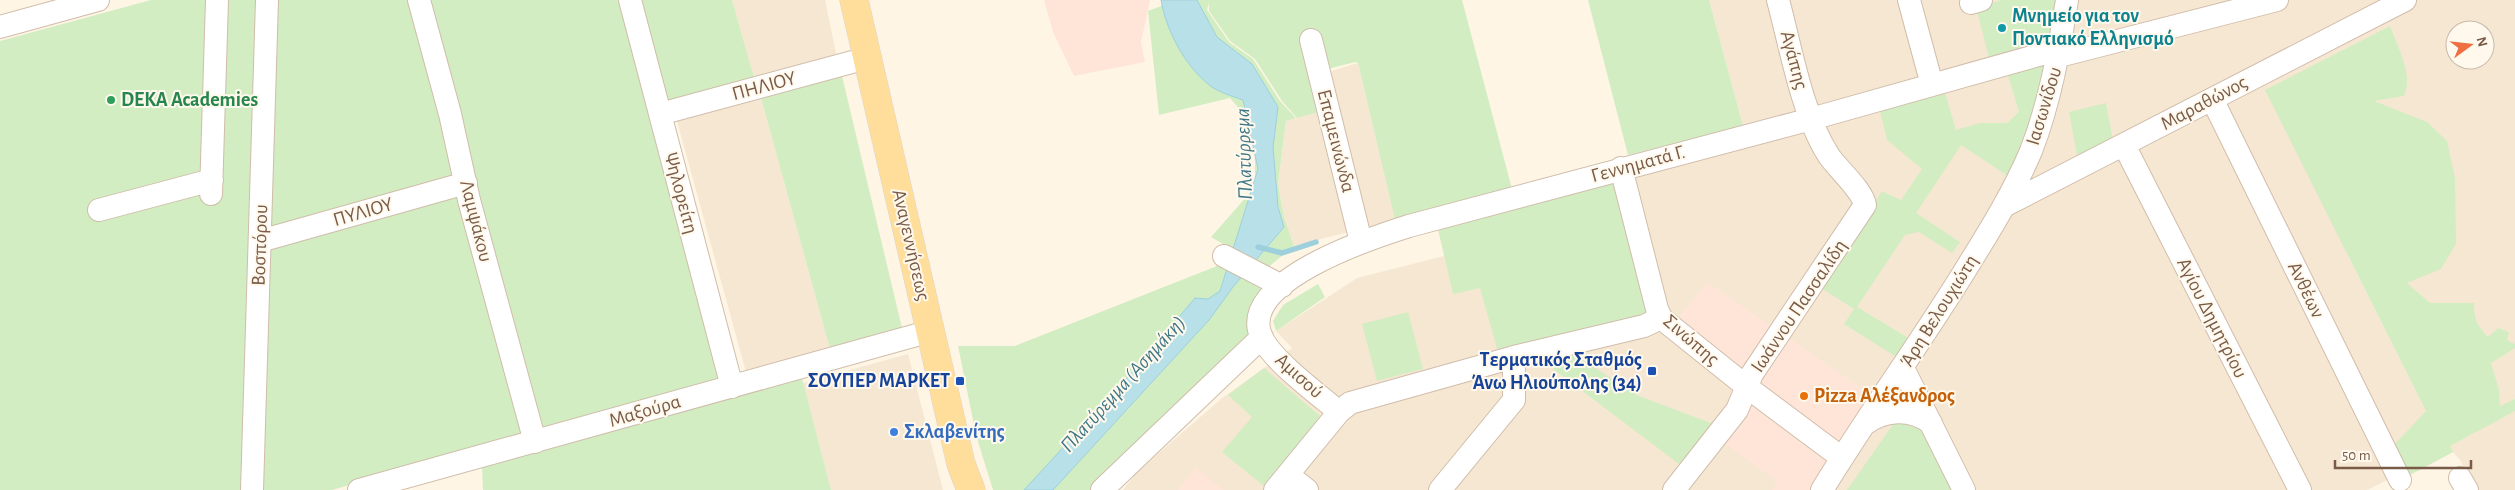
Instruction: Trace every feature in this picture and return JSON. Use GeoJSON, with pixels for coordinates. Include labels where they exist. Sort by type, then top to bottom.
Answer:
{"type":"FeatureCollection","features":[{"type":"Feature","properties":{"kind":"main road","name":"Αναγεννήσεως"},"geometry":{"type":"LineString","coordinates":[[854,0],[961,464],[971,490]]}},
{"type":"Feature","properties":{"kind":"street"},"geometry":{"type":"LineString","coordinates":[[0,27],[98,0]]}},
{"type":"Feature","properties":{"kind":"street"},"geometry":{"type":"LineString","coordinates":[[98,210],[211,187],[217,0]]}},
{"type":"Feature","properties":{"kind":"street","name":"Βοσπόρου"},"geometry":{"type":"LineString","coordinates":[[252,490],[267,0]]}},
{"type":"Feature","properties":{"kind":"street","name":"Λαμψάκου"},"geometry":{"type":"LineString","coordinates":[[419,0],[534,442]]}},
{"type":"Feature","properties":{"kind":"street","name":"Ψηλορείτη"},"geometry":{"type":"LineString","coordinates":[[630,0],[732,387]]}},
{"type":"Feature","properties":{"kind":"street","name":"Αγάπης"},"geometry":{"type":"LineString","coordinates":[[1778,0],[1811,119]]}},
{"type":"Feature","properties":{"kind":"street"},"geometry":{"type":"LineString","coordinates":[[1909,0],[1932,85]]}},
{"type":"Feature","properties":{"kind":"street","name":"Ιασωνίδου"},"geometry":{"type":"LineString","coordinates":[[2004,206],[2030,151],[2050,92],[2059,52],[2067,0]]}},
{"type":"Feature","properties":{"kind":"street","name":"Γεννηματά Γ."},"geometry":{"type":"LineString","coordinates":[[1262,337],[1259,325],[1261,315],[1269,300],[1282,286],[1320,260],[1361,242],[1409,226],[1932,85],[2059,52],[2277,0]]}},
{"type":"Feature","properties":{"kind":"street","name":"Μαραθώνος"},"geometry":{"type":"LineString","coordinates":[[2004,206],[2060,179],[2392,3]]}},
{"type":"Feature","properties":{"kind":"street","name":"Επαμεινώνδα"},"geometry":{"type":"LineString","coordinates":[[1311,40],[1361,242]]}},
{"type":"Feature","properties":{"kind":"street","name":"ΠΗΛΙΟΥ"},"geometry":{"type":"LineString","coordinates":[[660,114],[867,58]]}},
{"type":"Feature","properties":{"kind":"street","name":"Ανθέων"},"geometry":{"type":"LineString","coordinates":[[2212,99],[2400,480]]}},
{"type":"Feature","properties":{"kind":"street","name":"Ιωάννου Πασσαλίδη"},"geometry":{"type":"LineString","coordinates":[[1674,490],[1737,410],[1752,374],[1865,205],[1862,196],[1825,149],[1811,119]]}},
{"type":"Feature","properties":{"kind":"street","name":"Αγίου Δημητρίου"},"geometry":{"type":"LineString","coordinates":[[2124,145],[2300,490]]}},
{"type":"Feature","properties":{"kind":"street"},"geometry":{"type":"LineString","coordinates":[[2030,151],[2032,166],[2042,175],[2060,179]]}},
{"type":"Feature","properties":{"kind":"street","name":"Σινώπης"},"geometry":{"type":"LineString","coordinates":[[1621,168],[1657,309],[1661,318],[1747,387],[1842,458]]}},
{"type":"Feature","properties":{"kind":"street","name":"ΠΥΛΙΟΥ"},"geometry":{"type":"LineString","coordinates":[[260,241],[466,183]]}},
{"type":"Feature","properties":{"kind":"street","name":"Άρη Βελουχιώτη"},"geometry":{"type":"LineString","coordinates":[[1822,490],[1903,368],[2004,206]]}},
{"type":"Feature","properties":{"kind":"street"},"geometry":{"type":"LineString","coordinates":[[1224,256],[1282,286]]}},
{"type":"Feature","properties":{"kind":"street"},"geometry":{"type":"LineString","coordinates":[[1307,490],[1282,483],[1339,412],[1350,403],[1366,397],[1514,358],[1644,326],[1661,318]]}},
{"type":"Feature","properties":{"kind":"street","name":"Μαξούρα"},"geometry":{"type":"LineString","coordinates":[[359,490],[931,330]]}},
{"type":"Feature","properties":{"kind":"street"},"geometry":{"type":"LineString","coordinates":[[1102,490],[1262,337]]}},
{"type":"Feature","properties":{"kind":"street","name":"Αμισού"},"geometry":{"type":"LineString","coordinates":[[1262,337],[1280,359],[1339,412]]}},
{"type":"Feature","properties":{"kind":"street"},"geometry":{"type":"LineString","coordinates":[[1447,487],[1514,400],[1514,358]]}},
{"type":"Feature","properties":{"kind":"street"},"geometry":{"type":"LineString","coordinates":[[1903,368],[1964,490]]}},
{"type":"Feature","properties":{"kind":"street"},"geometry":{"type":"LineString","coordinates":[[1865,424],[1878,416],[1903,412],[1917,414],[1931,423]]}},
{"type":"Feature","properties":{"kind":"shaded area"},"geometry":{"type":"Polygon","coordinates":[[[732,0],[825,0],[837,58],[755,81],[732,0]]]}},
{"type":"Feature","properties":{"kind":"shaded area"},"geometry":{"type":"Polygon","coordinates":[[[1044,0],[1150,0],[1141,42],[1145,62],[1074,76],[1053,32],[1044,0]]]}},
{"type":"Feature","properties":{"kind":"shaded area"},"geometry":{"type":"Polygon","coordinates":[[[1709,0],[2057,0],[2051,46],[1743,126],[1709,0]]]}},
{"type":"Feature","properties":{"kind":"shaded area"},"geometry":{"type":"Polygon","coordinates":[[[2072,0],[2515,0],[2515,490],[2476,490],[2460,460],[2453,452],[2408,476],[2406,471],[2367,490],[1123,490],[1137,472],[1221,399],[1292,348],[1276,331],[1357,278],[1444,256],[1437,226],[2064,56],[2072,0]]]}},
{"type":"Feature","properties":{"kind":"shaded area"},"geometry":{"type":"Polygon","coordinates":[[[1358,63],[1395,220],[1294,246],[1284,217],[1278,184],[1286,121],[1334,108],[1325,73],[1358,63]]]}},
{"type":"Feature","properties":{"kind":"shaded area"},"geometry":{"type":"Polygon","coordinates":[[[761,98],[830,349],[746,372],[677,121],[761,98]]]}},
{"type":"Feature","properties":{"kind":"shaded area"},"geometry":{"type":"Polygon","coordinates":[[[1707,282],[1879,400],[1822,490],[1772,490],[1777,481],[1717,438],[1757,378],[1676,321],[1707,282]]]}},
{"type":"Feature","properties":{"kind":"shaded area"},"geometry":{"type":"Polygon","coordinates":[[[908,354],[943,490],[831,490],[803,383],[908,354]]]}},
{"type":"Feature","properties":{"kind":"shaded area"},"geometry":{"type":"Polygon","coordinates":[[[1196,468],[1223,490],[1178,490],[1196,468]]]}},
{"type":"Feature","properties":{"kind":"green space"},"geometry":{"type":"Polygon","coordinates":[[[151,0],[732,0],[755,81],[650,110],[721,379],[332,490],[0,490],[0,41],[151,0]]]}},
{"type":"Feature","properties":{"kind":"green space"},"geometry":{"type":"Polygon","coordinates":[[[1163,0],[1462,0],[1512,189],[1395,220],[1358,63],[1355,62],[1312,73],[1323,111],[1297,118],[1282,101],[1255,59],[1230,41],[1209,11],[1209,3],[1207,10],[1229,42],[1253,59],[1280,101],[1296,118],[1286,121],[1278,184],[1284,217],[1294,246],[1266,269],[1211,237],[1255,187],[1255,127],[1230,98],[1159,115],[1148,11],[1164,5],[1163,0]]]}},
{"type":"Feature","properties":{"kind":"green space"},"geometry":{"type":"Polygon","coordinates":[[[1588,0],[1709,0],[1743,126],[1628,155],[1588,0]]]}},
{"type":"Feature","properties":{"kind":"green space"},"geometry":{"type":"Polygon","coordinates":[[[2002,0],[2058,0],[2050,48],[1990,62],[1976,7],[2002,0]]]}},
{"type":"Feature","properties":{"kind":"green space"},"geometry":{"type":"Polygon","coordinates":[[[2390,26],[2406,70],[2407,88],[2404,96],[2374,101],[2427,122],[2447,141],[2455,178],[2456,244],[2441,269],[2407,283],[2430,303],[2474,303],[2477,322],[2488,337],[2498,328],[2509,332],[2507,340],[2515,344],[2515,348],[2491,363],[2499,390],[2500,406],[2515,399],[2515,411],[2450,446],[2453,452],[2408,476],[2394,445],[2426,411],[2265,90],[2390,26]]]}},
{"type":"Feature","properties":{"kind":"green space"},"geometry":{"type":"Polygon","coordinates":[[[2048,61],[2032,116],[2008,176],[1961,145],[1916,213],[1960,242],[1952,253],[1919,232],[1905,235],[1857,307],[1910,339],[1898,358],[1844,324],[1854,309],[1821,288],[1882,191],[1901,200],[1922,169],[1887,140],[1879,107],[1944,89],[1956,130],[1980,123],[2007,123],[2019,112],[2007,72],[2048,61]]]}},
{"type":"Feature","properties":{"kind":"green space"},"geometry":{"type":"Polygon","coordinates":[[[842,76],[902,328],[830,349],[761,98],[842,76]]]}},
{"type":"Feature","properties":{"kind":"green space"},"geometry":{"type":"Polygon","coordinates":[[[2106,103],[2113,141],[2078,160],[2069,112],[2106,103]]]}},
{"type":"Feature","properties":{"kind":"green space"},"geometry":{"type":"Polygon","coordinates":[[[1614,182],[1648,310],[1642,317],[1498,352],[1480,288],[1453,294],[1437,224],[1614,182]]]}},
{"type":"Feature","properties":{"kind":"green space"},"geometry":{"type":"Polygon","coordinates":[[[1217,266],[1225,266],[1263,286],[1245,341],[1090,490],[993,490],[976,435],[958,346],[1015,346],[1217,266]]]}},
{"type":"Feature","properties":{"kind":"green space"},"geometry":{"type":"Polygon","coordinates":[[[1318,284],[1325,297],[1276,331],[1273,321],[1283,305],[1318,284]]]}},
{"type":"Feature","properties":{"kind":"green space"},"geometry":{"type":"Polygon","coordinates":[[[1408,312],[1423,369],[1377,381],[1362,324],[1408,312]]]}},
{"type":"Feature","properties":{"kind":"green space"},"geometry":{"type":"Polygon","coordinates":[[[1575,355],[1639,396],[1716,425],[1683,467],[1553,369],[1561,358],[1575,355]]]}},
{"type":"Feature","properties":{"kind":"green space"},"geometry":{"type":"Polygon","coordinates":[[[1264,368],[1320,416],[1265,487],[1222,452],[1252,417],[1228,395],[1264,368]]]}},
{"type":"Feature","properties":{"kind":"green space"},"geometry":{"type":"Polygon","coordinates":[[[802,378],[831,490],[483,490],[482,466],[802,378]]]}},
{"type":"Feature","properties":{"kind":"green space"},"geometry":{"type":"Polygon","coordinates":[[[1908,403],[1952,490],[1847,490],[1908,403]]]}},
{"type":"Feature","properties":{"kind":"water","name":"Πλατύρεμμα (Ασημάκη)"},"geometry":{"type":"Polygon","coordinates":[[[1161,0],[1197,0],[1217,37],[1252,64],[1278,107],[1273,147],[1278,207],[1284,227],[1233,287],[1209,320],[1053,490],[1024,490],[1129,376],[1195,298],[1208,299],[1220,291],[1258,169],[1243,100],[1212,87],[1191,67],[1177,46],[1167,23],[1161,0]]]}},
{"type":"Feature","properties":{"kind":"waterway"},"geometry":{"type":"LineString","coordinates":[[1258,247],[1282,253],[1316,242]]}},
{"type":"Feature","properties":{"kind":"place","name":"Μνημείο για τον Ποντιακό Ελληνισμό"},"geometry":{"type":"Point","coordinates":[2002,28]}},
{"type":"Feature","properties":{"kind":"place","name":"DEKA Academies"},"geometry":{"type":"Point","coordinates":[111,100]}},
{"type":"Feature","properties":{"kind":"place","name":"Τερματικός Σταθμός Άνω Ηλιούπολης (34)"},"geometry":{"type":"Point","coordinates":[1652,371]}},
{"type":"Feature","properties":{"kind":"place","name":"ΣΟΥΠΕΡ ΜΑΡΚΕΤ"},"geometry":{"type":"Point","coordinates":[960,381]}},
{"type":"Feature","properties":{"kind":"place","name":"Pizza Αλέξανδρος"},"geometry":{"type":"Point","coordinates":[1804,396]}},
{"type":"Feature","properties":{"kind":"place","name":"Σκλαβενίτης"},"geometry":{"type":"Point","coordinates":[894,432]}},
{"type":"Feature","properties":{"kind":"water label","name":"Πλατύρρεμα"},"geometry":{"type":"Point","coordinates":[1244,154]}}]}
